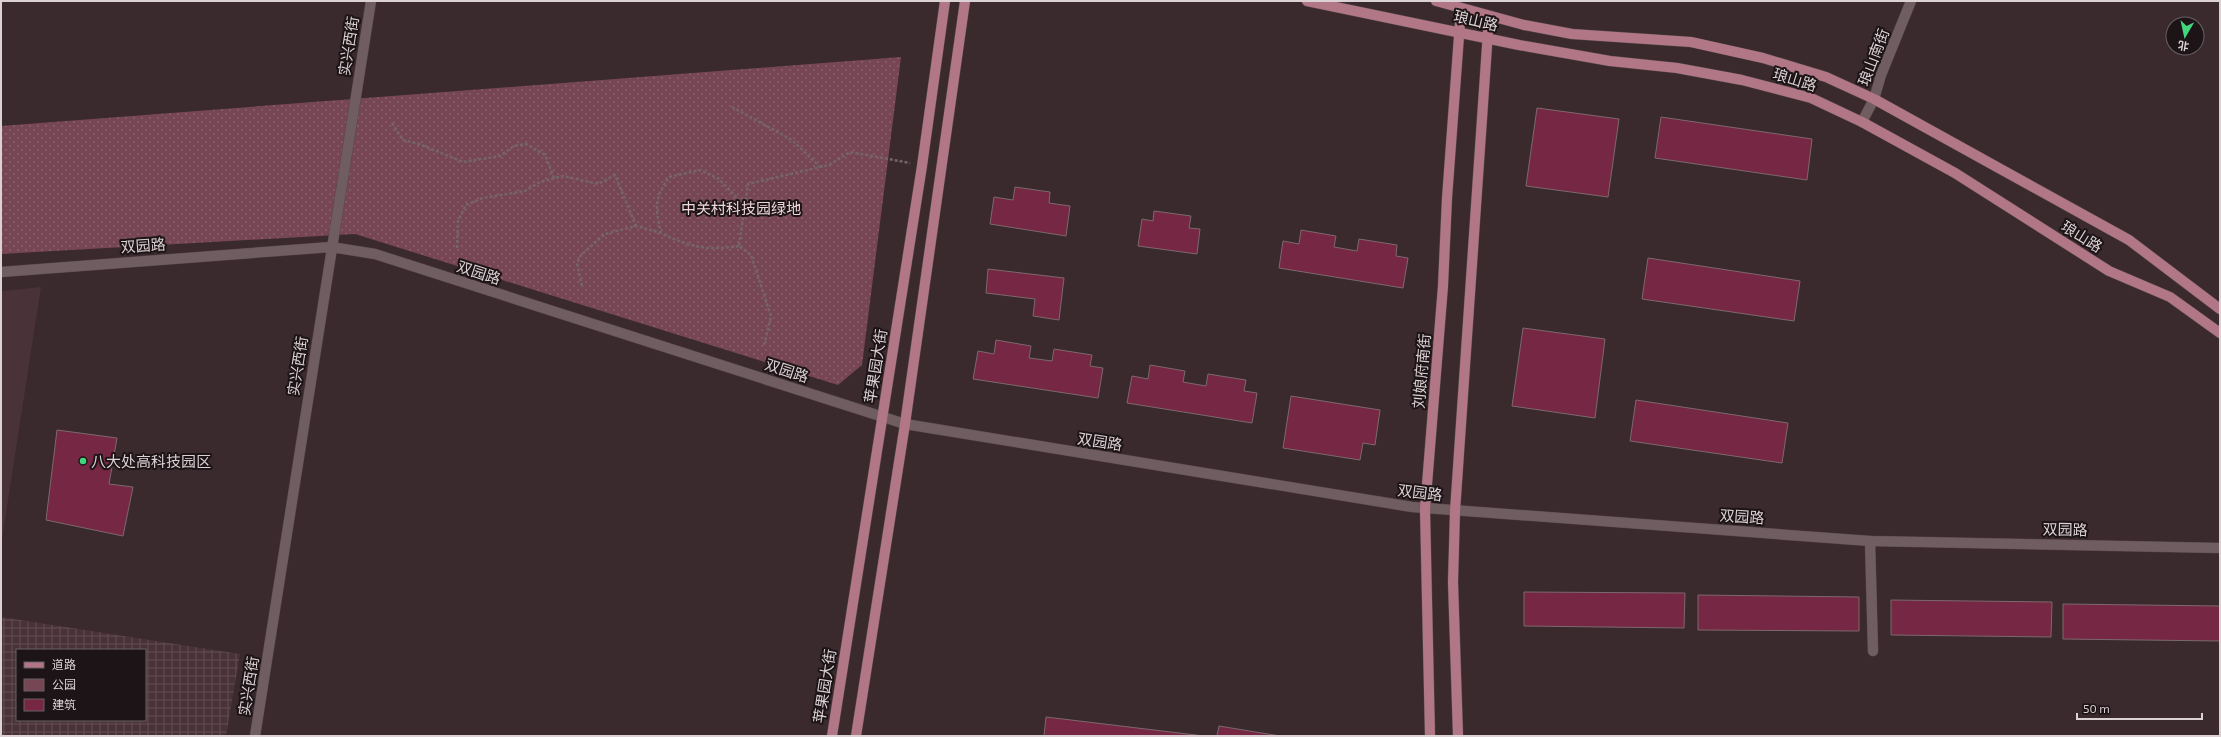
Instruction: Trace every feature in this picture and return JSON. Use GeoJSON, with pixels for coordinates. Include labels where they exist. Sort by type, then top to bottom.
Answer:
{"type":"FeatureCollection","features":[{"type":"Feature","properties":{"kind":"main road","name":"苹果园大街"},"geometry":{"type":"LineString","coordinates":[[832,736],[922,166],[944,1]]}},
{"type":"Feature","properties":{"kind":"main road"},"geometry":{"type":"LineString","coordinates":[[856,736],[905,424],[965,1]]}},
{"type":"Feature","properties":{"kind":"main road","name":"琅山路"},"geometry":{"type":"LineString","coordinates":[[1307,1],[1487,38],[1610,61],[1677,68],[1742,80],[1812,98],[1862,122],[1955,173],[2109,271],[2170,298],[2220,334]]}},
{"type":"Feature","properties":{"kind":"main road","name":"琅山路"},"geometry":{"type":"LineString","coordinates":[[1436,1],[1489,17],[1572,34],[1690,42],[1763,58],[1826,77],[1874,99],[2042,194],[2129,240],[2220,310]]}},
{"type":"Feature","properties":{"kind":"main road","name":"刘娘府南街"},"geometry":{"type":"LineString","coordinates":[[1430,736],[1424,509],[1443,286],[1447,198],[1458,31],[1461,9]]}},
{"type":"Feature","properties":{"kind":"main road"},"geometry":{"type":"LineString","coordinates":[[1458,736],[1453,582],[1455,511],[1489,17]]}},
{"type":"Feature","properties":{"kind":"street","name":"实兴西街"},"geometry":{"type":"LineString","coordinates":[[255,736],[371,1]]}},
{"type":"Feature","properties":{"kind":"street","name":"琅山南街"},"geometry":{"type":"LineString","coordinates":[[1862,122],[1874,99],[1881,75],[1911,1]]}},
{"type":"Feature","properties":{"kind":"street","name":"双园路"},"geometry":{"type":"LineString","coordinates":[[1,272],[331,247],[375,254],[905,424],[1424,509],[1870,541],[2220,548]]}},
{"type":"Feature","properties":{"kind":"street"},"geometry":{"type":"LineString","coordinates":[[1870,541],[1873,650]]}},
{"type":"Feature","properties":{"kind":"path"},"geometry":{"type":"LineString","coordinates":[[732,107],[792,140],[820,167]]}},
{"type":"Feature","properties":{"kind":"path"},"geometry":{"type":"LineString","coordinates":[[392,123],[404,140],[419,144],[463,162],[500,156],[514,146],[526,144],[545,155],[554,178]]}},
{"type":"Feature","properties":{"kind":"path"},"geometry":{"type":"LineString","coordinates":[[739,246],[748,184],[829,165],[850,152],[922,166]]}},
{"type":"Feature","properties":{"kind":"path"},"geometry":{"type":"LineString","coordinates":[[661,233],[657,212],[658,194],[669,177],[700,170],[719,179],[744,205]]}},
{"type":"Feature","properties":{"kind":"path"},"geometry":{"type":"LineString","coordinates":[[457,248],[458,221],[466,204],[483,198],[525,191],[540,182],[563,176],[598,184],[615,175],[636,226]]}},
{"type":"Feature","properties":{"kind":"path"},"geometry":{"type":"LineString","coordinates":[[582,286],[577,263],[581,255],[605,234],[636,226],[661,233],[683,244],[706,249],[739,246],[751,255],[771,316],[764,344]]}},
{"type":"Feature","properties":{"kind":"shaded area"},"geometry":{"type":"Polygon","coordinates":[[[41,287],[1,546],[1,291],[41,287]]]}},
{"type":"Feature","properties":{"kind":"shaded area"},"geometry":{"type":"Polygon","coordinates":[[[1,617],[240,654],[226,736],[1,736],[1,617]]]}},
{"type":"Feature","properties":{"kind":"green space","name":"中关村科技园绿地"},"geometry":{"type":"Polygon","coordinates":[[[901,57],[862,365],[838,385],[355,234],[1,254],[1,126],[901,57]]]}},
{"type":"Feature","properties":{"kind":"building"},"geometry":{"type":"Polygon","coordinates":[[[1537,108],[1619,119],[1608,197],[1526,186],[1537,108]]]}},
{"type":"Feature","properties":{"kind":"building"},"geometry":{"type":"Polygon","coordinates":[[[1661,117],[1812,139],[1807,180],[1655,158],[1661,117]]]}},
{"type":"Feature","properties":{"kind":"building"},"geometry":{"type":"Polygon","coordinates":[[[1015,187],[1050,192],[1049,203],[1070,206],[1066,236],[990,224],[994,197],[1013,200],[1015,187]]]}},
{"type":"Feature","properties":{"kind":"building"},"geometry":{"type":"Polygon","coordinates":[[[1154,211],[1191,216],[1189,228],[1200,229],[1197,254],[1138,246],[1142,219],[1153,221],[1154,211]]]}},
{"type":"Feature","properties":{"kind":"building"},"geometry":{"type":"Polygon","coordinates":[[[1301,230],[1336,236],[1334,247],[1357,251],[1359,239],[1397,245],[1396,256],[1408,258],[1403,288],[1279,268],[1283,241],[1299,244],[1301,230]]]}},
{"type":"Feature","properties":{"kind":"building"},"geometry":{"type":"Polygon","coordinates":[[[1648,258],[1800,281],[1794,321],[1642,299],[1648,258]]]}},
{"type":"Feature","properties":{"kind":"building"},"geometry":{"type":"Polygon","coordinates":[[[988,269],[1064,278],[1059,320],[1033,316],[1035,299],[986,293],[988,269]]]}},
{"type":"Feature","properties":{"kind":"building"},"geometry":{"type":"Polygon","coordinates":[[[1523,328],[1605,339],[1595,418],[1512,406],[1523,328]]]}},
{"type":"Feature","properties":{"kind":"building"},"geometry":{"type":"Polygon","coordinates":[[[996,340],[1031,346],[1029,358],[1052,361],[1054,349],[1092,355],[1090,366],[1103,368],[1098,398],[973,379],[978,351],[994,354],[996,340]]]}},
{"type":"Feature","properties":{"kind":"building"},"geometry":{"type":"Polygon","coordinates":[[[1150,365],[1185,371],[1183,382],[1206,386],[1208,374],[1246,380],[1244,391],[1257,393],[1252,423],[1127,403],[1132,376],[1148,379],[1150,365]]]}},
{"type":"Feature","properties":{"kind":"building"},"geometry":{"type":"Polygon","coordinates":[[[1291,396],[1380,410],[1375,445],[1363,443],[1360,460],[1283,448],[1291,396]]]}},
{"type":"Feature","properties":{"kind":"building"},"geometry":{"type":"Polygon","coordinates":[[[1636,400],[1788,423],[1782,463],[1630,441],[1636,400]]]}},
{"type":"Feature","properties":{"kind":"building","name":"八大处高科技园区"},"geometry":{"type":"Polygon","coordinates":[[[57,430],[117,438],[109,484],[133,487],[123,536],[46,520],[57,430]]]}},
{"type":"Feature","properties":{"kind":"building"},"geometry":{"type":"Polygon","coordinates":[[[1524,592],[1685,593],[1684,628],[1524,626],[1524,592]]]}},
{"type":"Feature","properties":{"kind":"building"},"geometry":{"type":"Polygon","coordinates":[[[1698,595],[1859,597],[1859,631],[1698,630],[1698,595]]]}},
{"type":"Feature","properties":{"kind":"building"},"geometry":{"type":"Polygon","coordinates":[[[1891,600],[2052,602],[2051,637],[1891,635],[1891,600]]]}},
{"type":"Feature","properties":{"kind":"building"},"geometry":{"type":"Polygon","coordinates":[[[2063,604],[2220,606],[2220,641],[2063,639],[2063,604]]]}},
{"type":"Feature","properties":{"kind":"building"},"geometry":{"type":"Polygon","coordinates":[[[1046,717],[1204,736],[1044,736],[1046,717]]]}},
{"type":"Feature","properties":{"kind":"building"},"geometry":{"type":"Polygon","coordinates":[[[1219,726],[1280,736],[1217,736],[1219,726]]]}},
{"type":"Feature","properties":{"kind":"place","name":"八大处高科技园区"},"geometry":{"type":"Point","coordinates":[83,461]}}]}
